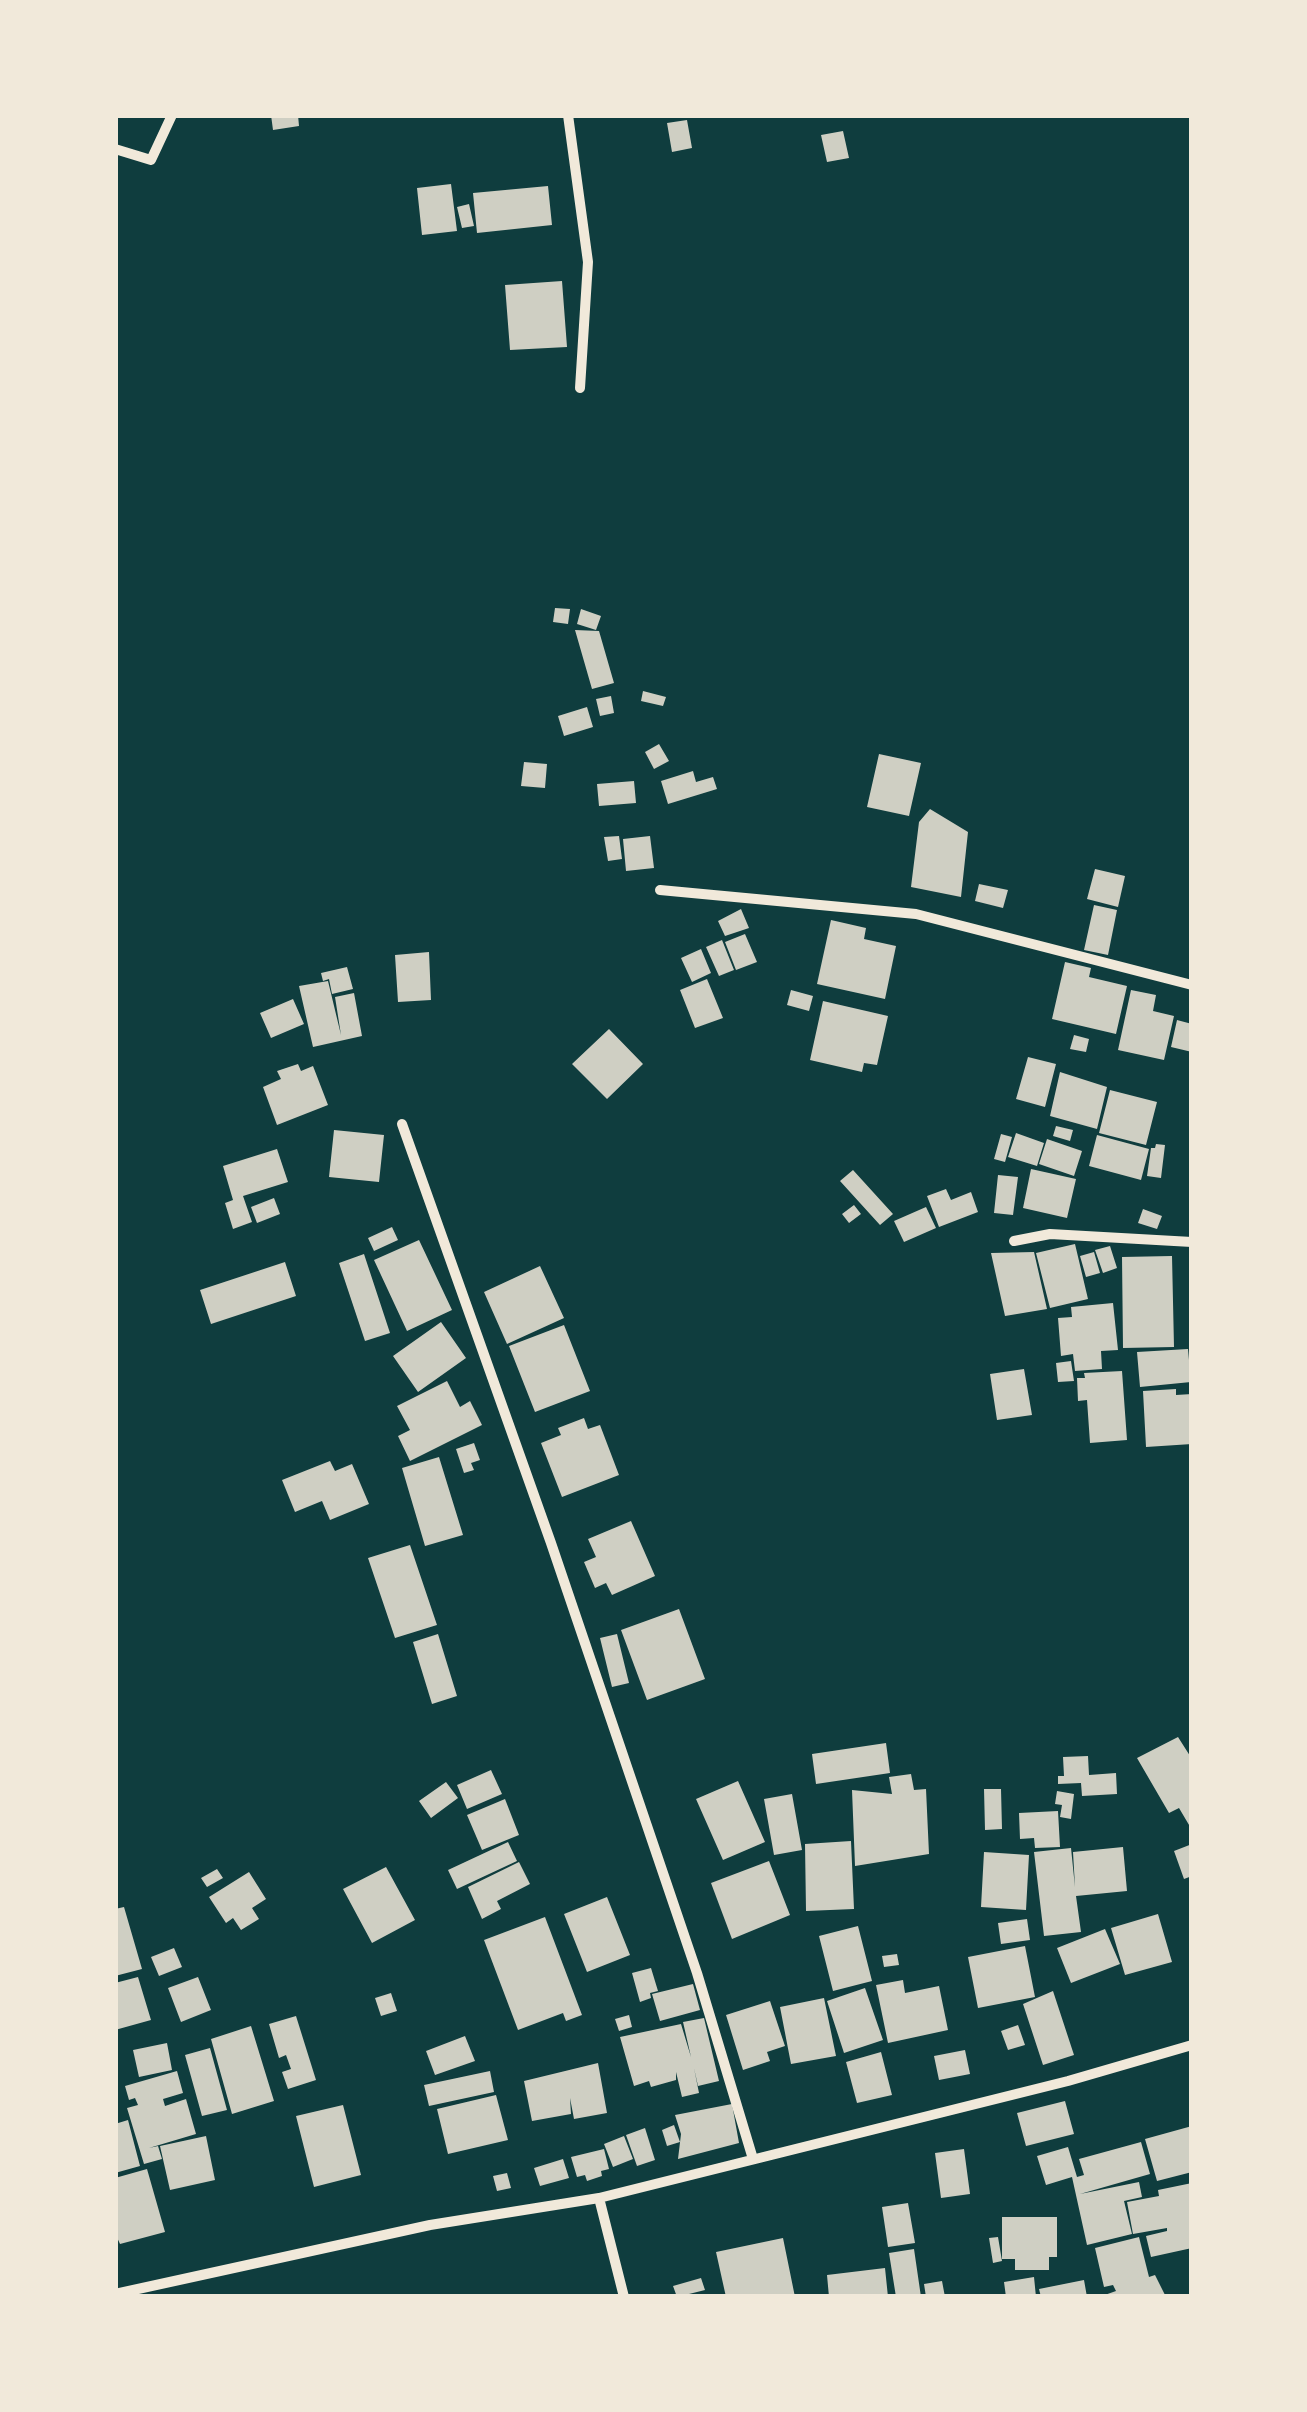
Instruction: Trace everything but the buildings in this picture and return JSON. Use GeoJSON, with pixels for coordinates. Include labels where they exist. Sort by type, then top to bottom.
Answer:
{"type":"FeatureCollection","features":[{"type":"Feature","properties":{"kind":"street"},"geometry":{"type":"LineString","coordinates":[[115,149],[151,160],[172,115]]}},
{"type":"Feature","properties":{"kind":"street"},"geometry":{"type":"LineString","coordinates":[[568,115],[588,262],[580,388]]}},
{"type":"Feature","properties":{"kind":"street"},"geometry":{"type":"LineString","coordinates":[[660,890],[916,914],[1192,985]]}},
{"type":"Feature","properties":{"kind":"street"},"geometry":{"type":"LineString","coordinates":[[402,1124],[691,1954],[753,2159]]}},
{"type":"Feature","properties":{"kind":"street"},"geometry":{"type":"LineString","coordinates":[[1014,1241],[1050,1234],[1192,1242]]}},
{"type":"Feature","properties":{"kind":"street"},"geometry":{"type":"LineString","coordinates":[[115,2294],[430,2225],[598,2198],[1068,2081],[1192,2046]]}},
{"type":"Feature","properties":{"kind":"street"},"geometry":{"type":"LineString","coordinates":[[598,2198],[624,2297]]}}]}
